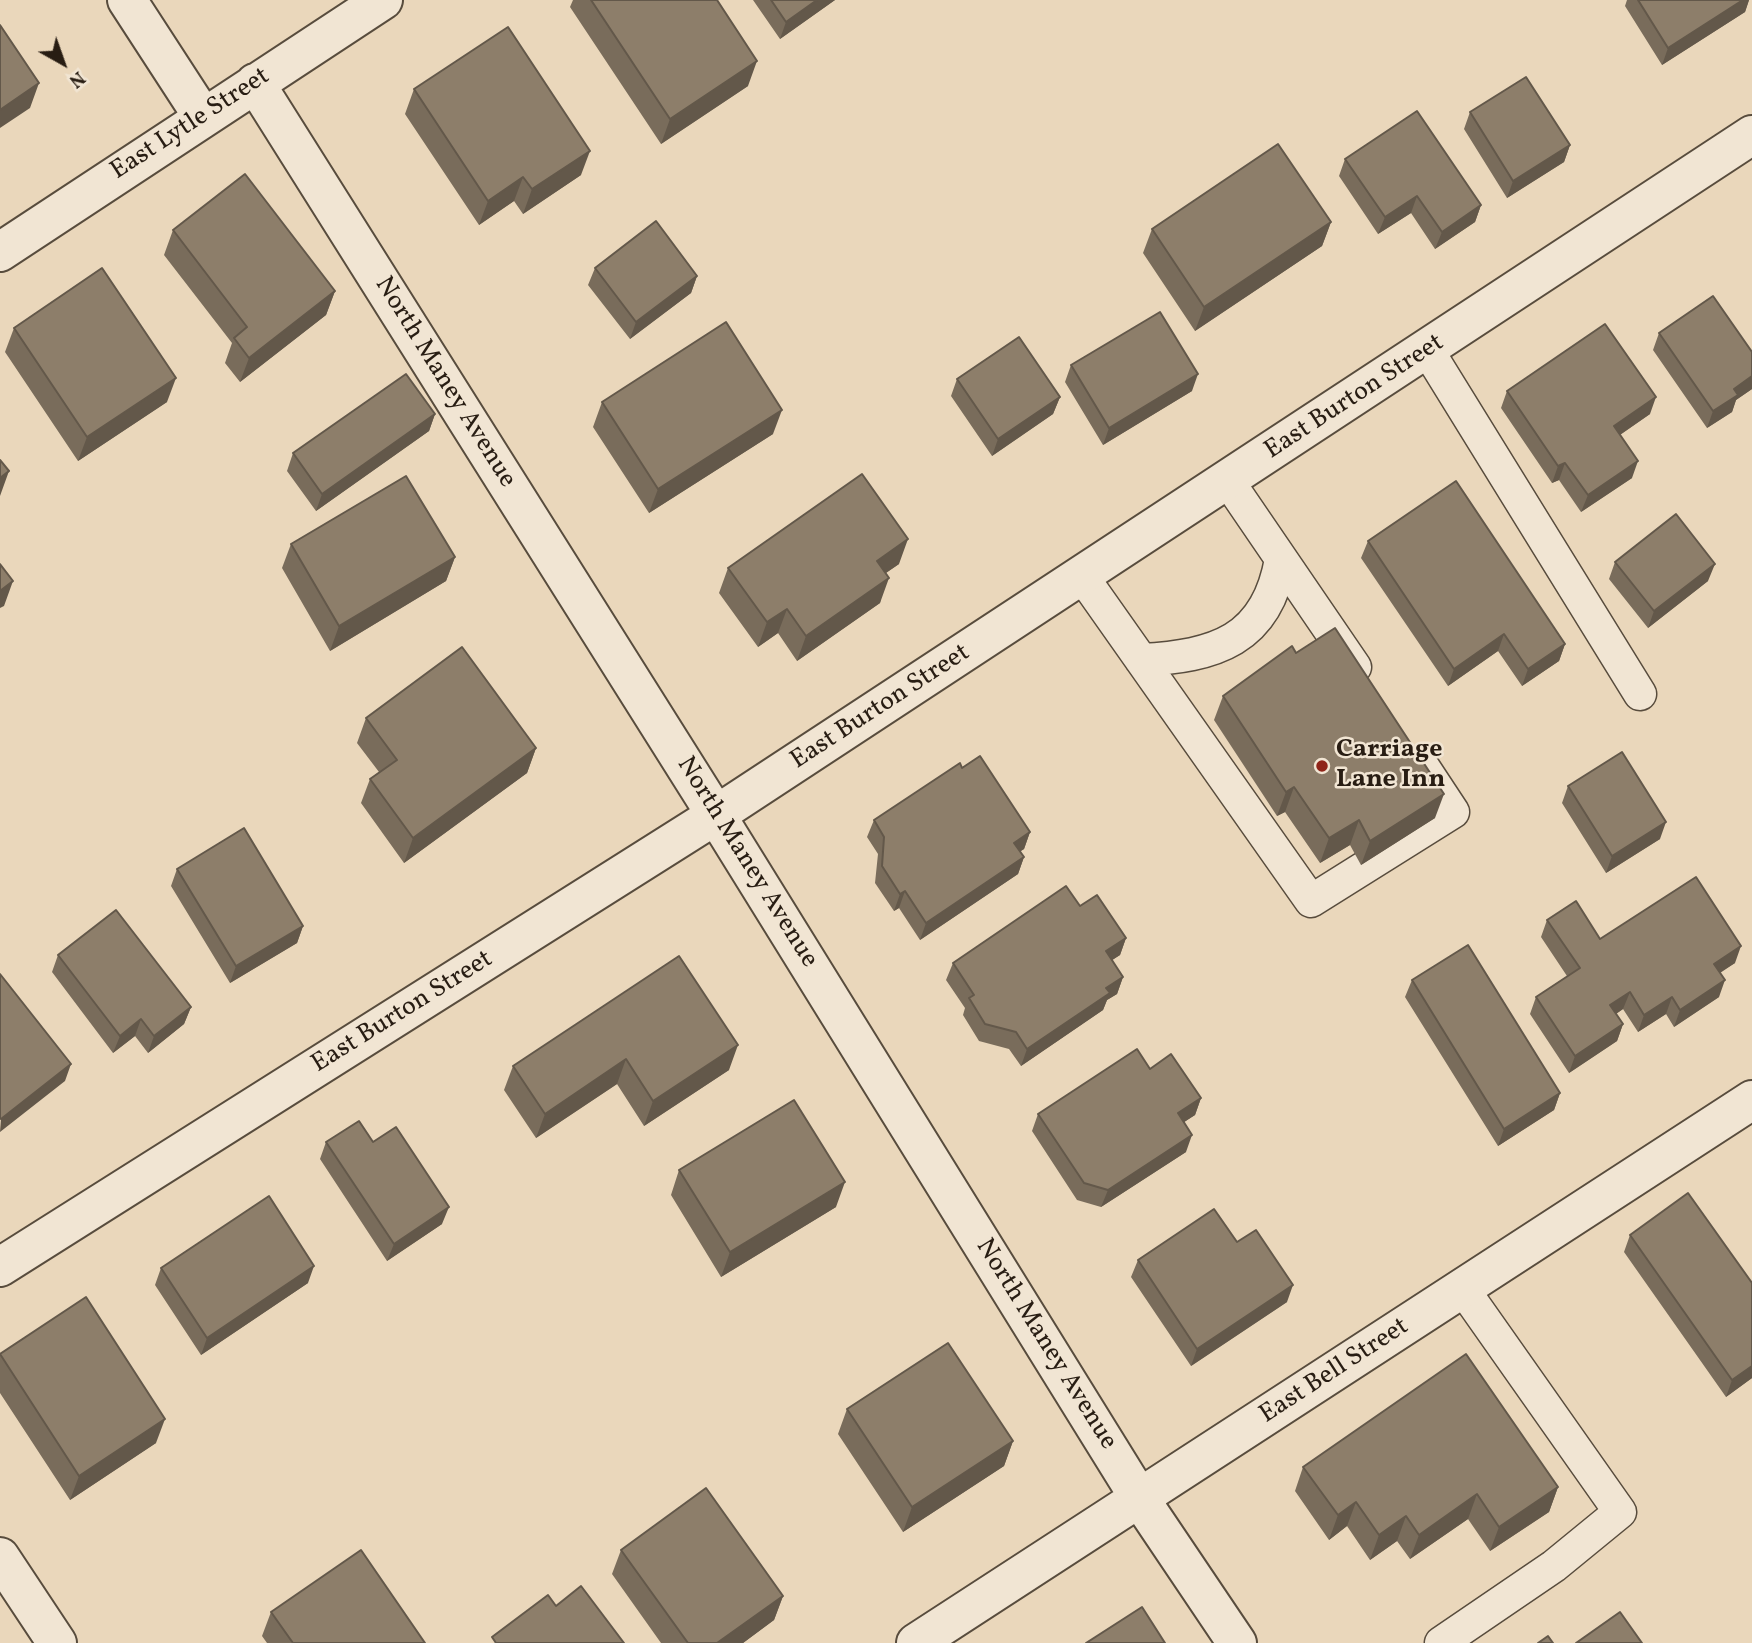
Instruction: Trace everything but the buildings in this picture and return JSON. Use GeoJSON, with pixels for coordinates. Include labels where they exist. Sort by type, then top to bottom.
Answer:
{"type":"FeatureCollection","features":[{"type":"Feature","properties":{"kind":"street"},"geometry":{"type":"LineString","coordinates":[[127,0],[203,117]]}},
{"type":"Feature","properties":{"kind":"street","name":"East Lytle Street"},"geometry":{"type":"LineString","coordinates":[[0,252],[383,0]]}},
{"type":"Feature","properties":{"kind":"street","name":"North Maney Avenue"},"geometry":{"type":"LineString","coordinates":[[254,83],[716,815],[1140,1499],[1237,1643]]}},
{"type":"Feature","properties":{"kind":"street","name":"East Burton Street"},"geometry":{"type":"LineString","coordinates":[[0,1267],[716,815],[1428,351],[1752,135]]}},
{"type":"Feature","properties":{"kind":"street","name":"East Bell Street"},"geometry":{"type":"LineString","coordinates":[[916,1643],[1752,1100]]}},
{"type":"Feature","properties":{"kind":"street"},"geometry":{"type":"LineString","coordinates":[[0,1557],[57,1643]]}},
{"type":"Feature","properties":{"kind":"lane"},"geometry":{"type":"LineString","coordinates":[[1428,351],[1640,694]]}},
{"type":"Feature","properties":{"kind":"lane"},"geometry":{"type":"LineString","coordinates":[[1228,481],[1375,697]]}},
{"type":"Feature","properties":{"kind":"lane"},"geometry":{"type":"LineString","coordinates":[[1141,660],[1187,657],[1223,644],[1249,629],[1268,605],[1277,586],[1281,559]]}},
{"type":"Feature","properties":{"kind":"lane"},"geometry":{"type":"LineString","coordinates":[[1082,576],[1311,901],[1453,812],[1406,743]]}},
{"type":"Feature","properties":{"kind":"lane"},"geometry":{"type":"LineString","coordinates":[[1441,1643],[1554,1566],[1620,1512],[1463,1289]]}},
{"type":"Feature","properties":{"kind":"place","name":"Carriage Lane Inn"},"geometry":{"type":"Point","coordinates":[1322,766]}}]}
